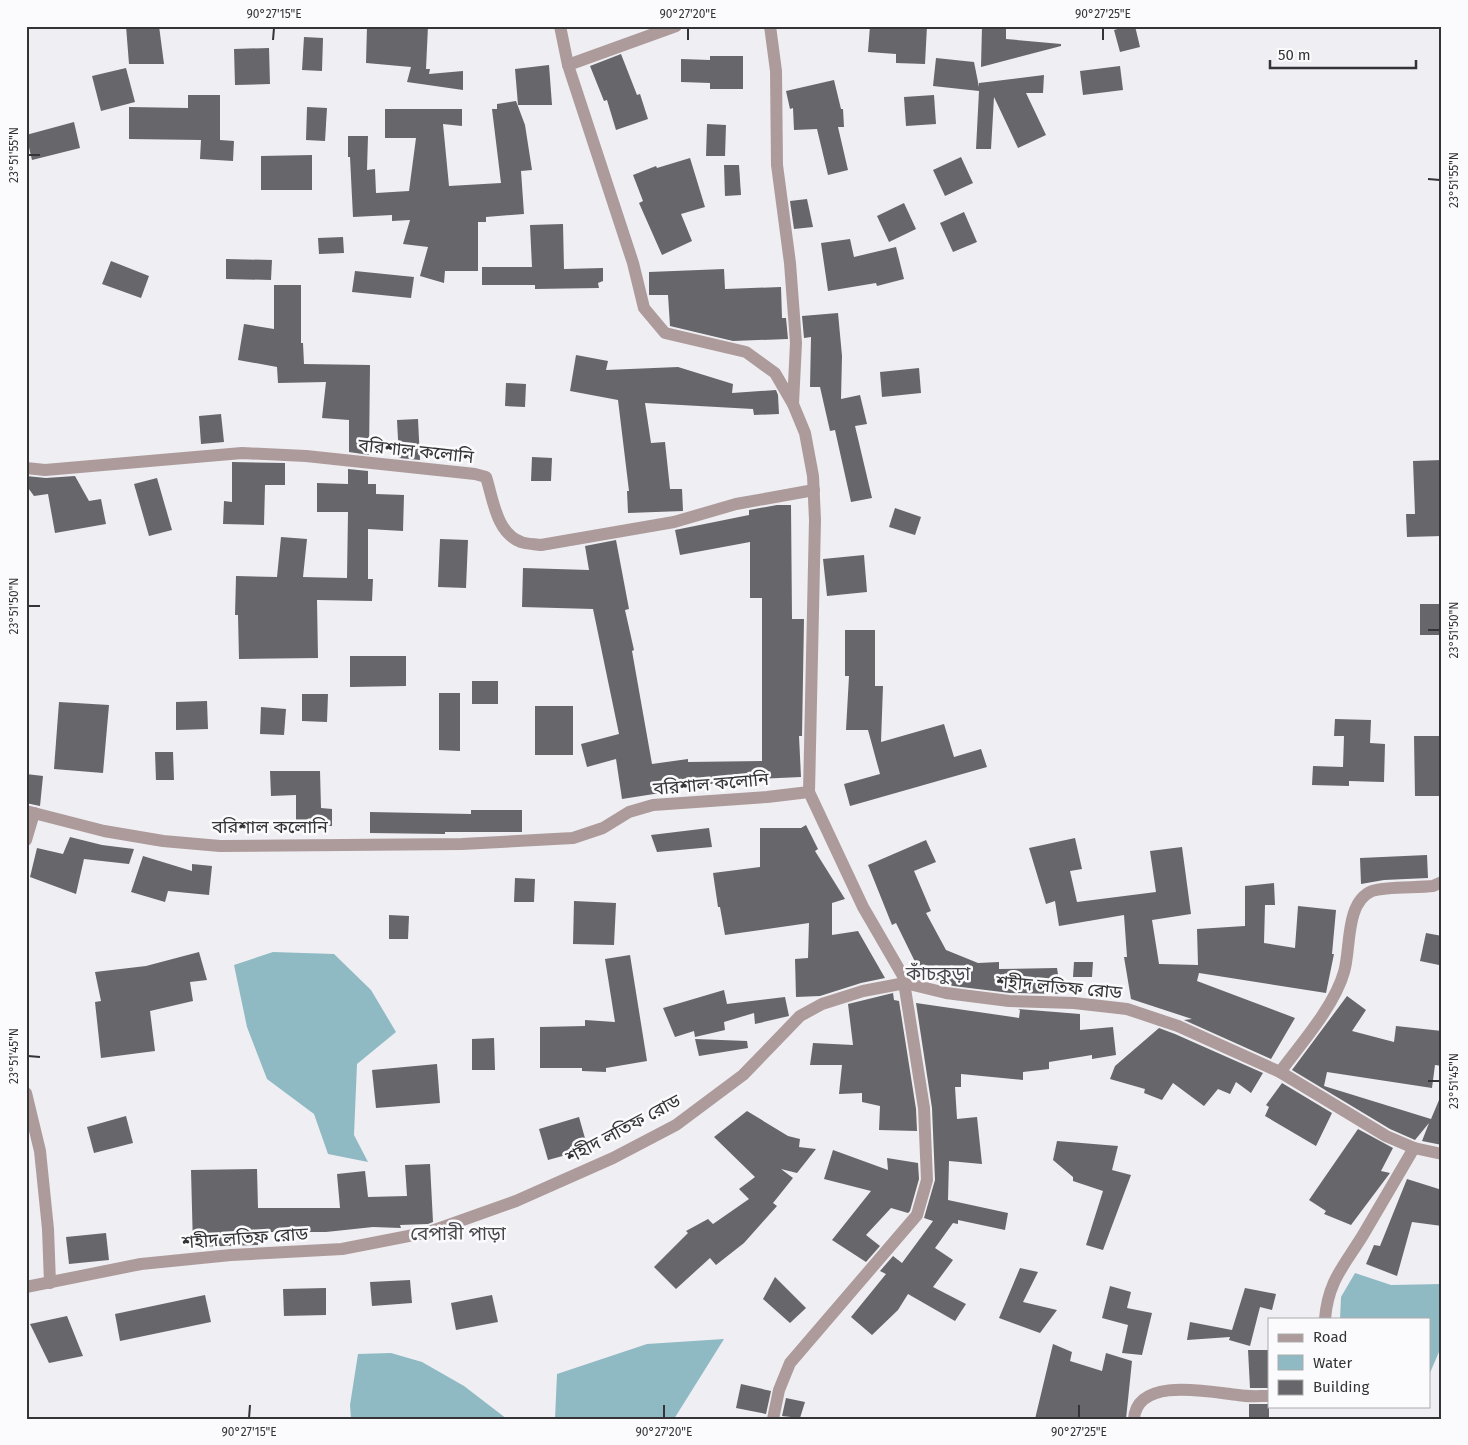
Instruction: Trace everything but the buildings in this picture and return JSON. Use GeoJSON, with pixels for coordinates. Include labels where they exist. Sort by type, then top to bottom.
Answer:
{"type":"FeatureCollection","features":[{"type":"Feature","properties":{"kind":"street"},"geometry":{"type":"LineString","coordinates":[[560,26],[568,65],[633,263],[644,308],[665,333],[746,352],[775,373],[793,404],[805,433],[814,490],[815,520],[809,792],[863,908],[905,982],[924,1108],[927,1180],[917,1216],[790,1363],[779,1390],[773,1419]]}},
{"type":"Feature","properties":{"kind":"street"},"geometry":{"type":"LineString","coordinates":[[568,65],[676,26]]}},
{"type":"Feature","properties":{"kind":"street"},"geometry":{"type":"LineString","coordinates":[[770,26],[776,71],[777,165],[790,263],[796,343],[793,404]]}},
{"type":"Feature","properties":{"kind":"street","name":"বরিশাল কলোনি"},"geometry":{"type":"LineString","coordinates":[[26,468],[45,470],[242,453],[306,456],[475,474],[486,477],[492,500],[506,533],[521,542],[541,546],[674,522],[736,504],[814,490]]}},
{"type":"Feature","properties":{"kind":"street","name":"বরিশাল কলোনি"},"geometry":{"type":"LineString","coordinates":[[30,812],[104,831],[163,841],[220,846],[462,844],[573,838],[603,828],[629,812],[653,805],[809,792]]}},
{"type":"Feature","properties":{"kind":"street"},"geometry":{"type":"LineString","coordinates":[[26,840],[30,812]]}},
{"type":"Feature","properties":{"kind":"street"},"geometry":{"type":"LineString","coordinates":[[1280,1072],[1320,1019],[1344,972],[1353,915],[1358,904],[1371,891],[1433,886],[1442,882]]}},
{"type":"Feature","properties":{"kind":"street","name":"শহীদ লতিফ রোড"},"geometry":{"type":"LineString","coordinates":[[26,1287],[141,1264],[231,1255],[342,1249],[429,1232],[516,1201],[613,1158],[676,1125],[735,1080],[800,1016],[822,1004],[863,991],[905,982],[946,993],[1074,1003],[1127,1010],[1178,1026],[1280,1072],[1386,1136],[1414,1148],[1442,1154]]}},
{"type":"Feature","properties":{"kind":"street"},"geometry":{"type":"LineString","coordinates":[[26,1093],[40,1151],[48,1229],[50,1283]]}},
{"type":"Feature","properties":{"kind":"street"},"geometry":{"type":"LineString","coordinates":[[1325,1318],[1326,1297],[1336,1275],[1362,1237],[1414,1148]]}},
{"type":"Feature","properties":{"kind":"street"},"geometry":{"type":"LineString","coordinates":[[1134,1419],[1134,1410],[1147,1396],[1159,1391],[1194,1390],[1241,1396],[1268,1396]]}},
{"type":"Feature","properties":{"kind":"water"},"geometry":{"type":"Polygon","coordinates":[[[273,952],[334,954],[371,990],[396,1032],[357,1064],[354,1135],[368,1162],[328,1154],[314,1114],[267,1079],[247,1027],[234,965],[273,952]]]}},
{"type":"Feature","properties":{"kind":"water"},"geometry":{"type":"Polygon","coordinates":[[[1355,1273],[1391,1285],[1442,1284],[1442,1345],[1430,1373],[1430,1318],[1340,1318],[1341,1297],[1355,1273]]]}},
{"type":"Feature","properties":{"kind":"water"},"geometry":{"type":"Polygon","coordinates":[[[724,1339],[674,1419],[555,1419],[557,1374],[647,1344],[724,1339]]]}},
{"type":"Feature","properties":{"kind":"water"},"geometry":{"type":"Polygon","coordinates":[[[391,1353],[422,1362],[464,1386],[507,1419],[351,1419],[350,1405],[358,1354],[391,1353]]]}},
{"type":"Feature","properties":{"kind":"district","name":"কাঁচকুড়া"},"geometry":{"type":"Point","coordinates":[938,973]}},
{"type":"Feature","properties":{"kind":"district","name":"বেপারী পাড়া"},"geometry":{"type":"Point","coordinates":[458,1233]}}]}
